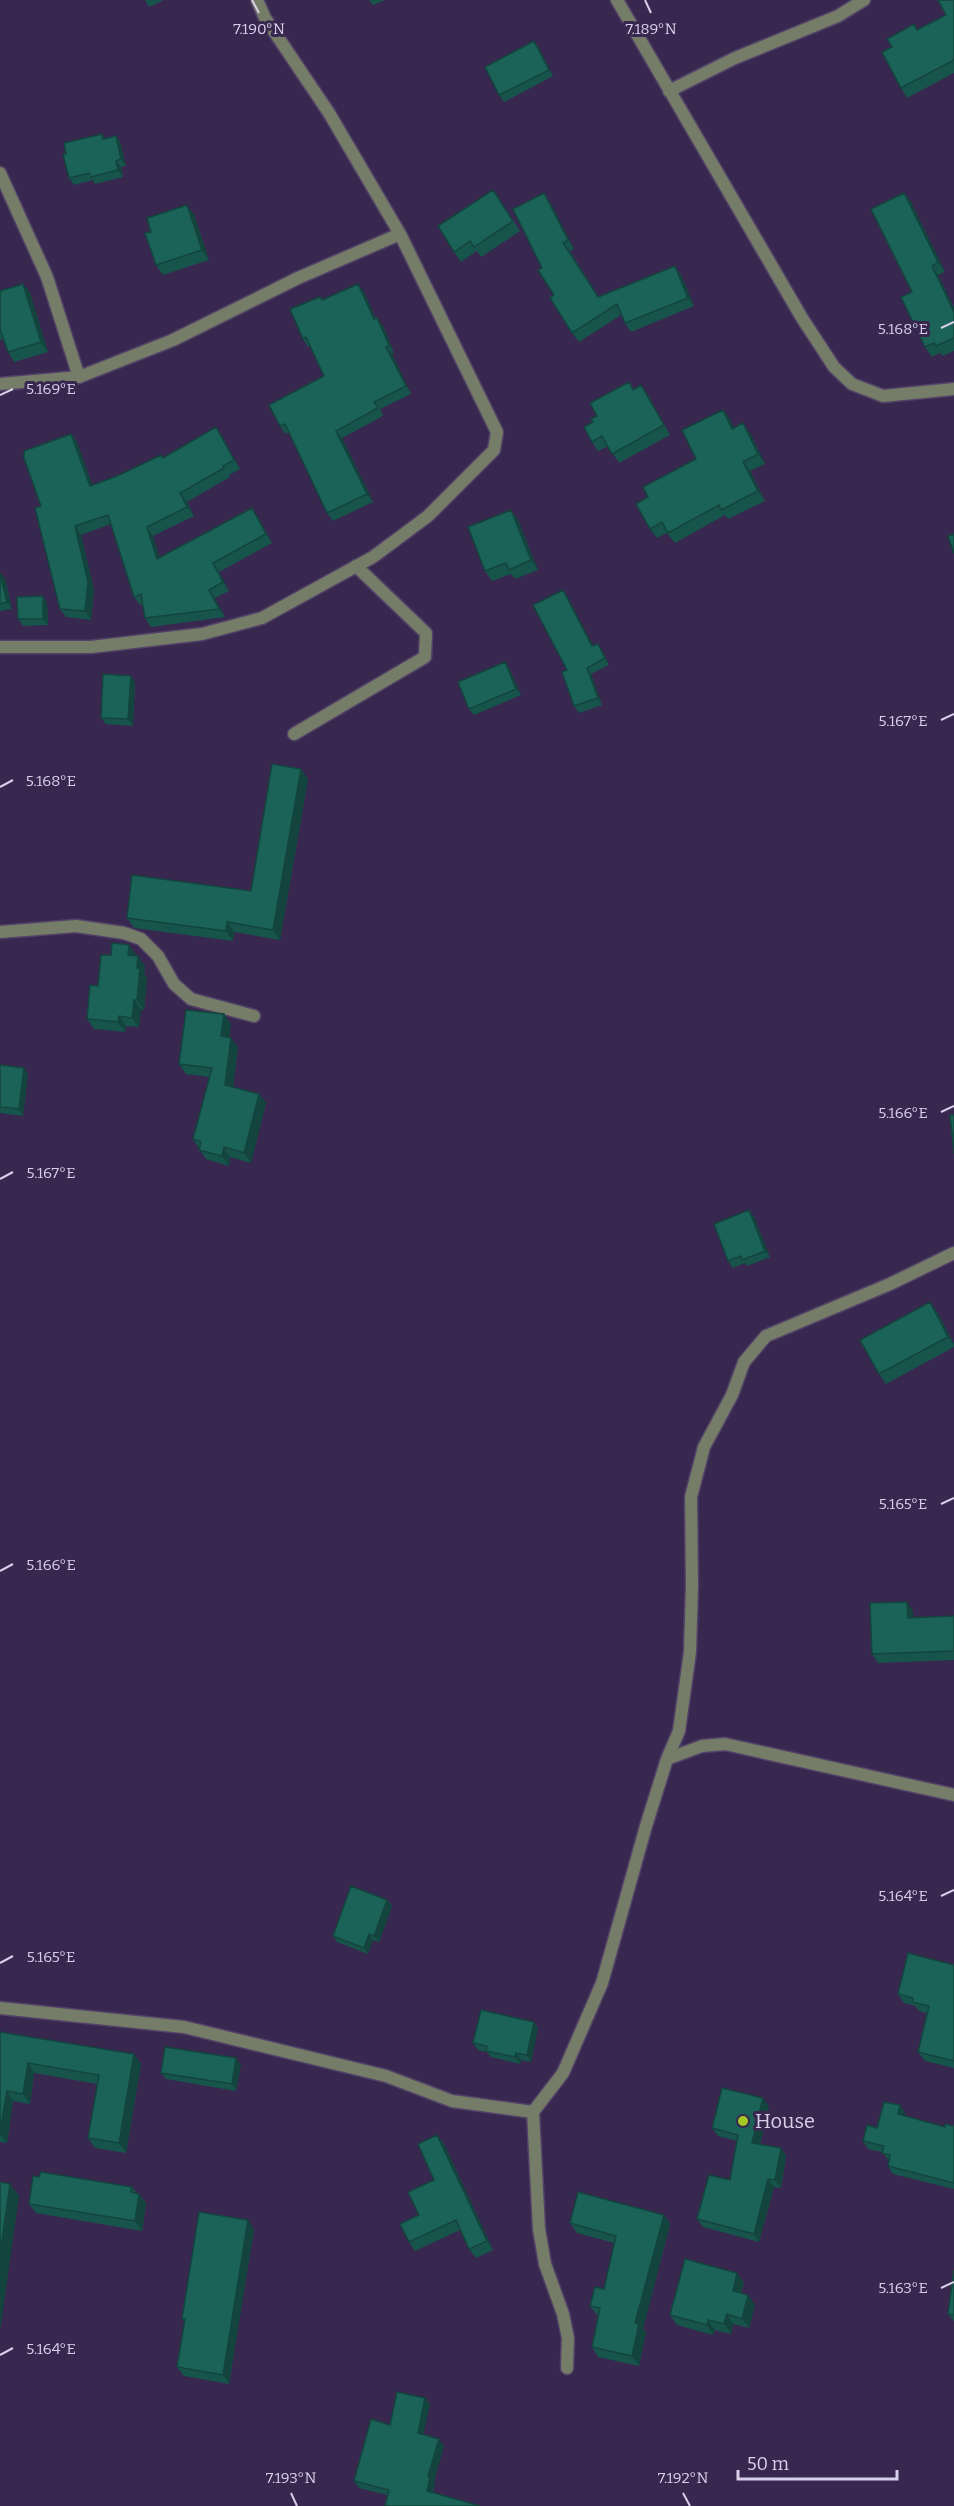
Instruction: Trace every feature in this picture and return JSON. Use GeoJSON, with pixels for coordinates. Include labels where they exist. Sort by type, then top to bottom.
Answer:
{"type":"FeatureCollection","features":[{"type":"Feature","properties":{"kind":"street"},"geometry":{"type":"LineString","coordinates":[[0,647],[92,647],[202,634],[262,618],[373,557],[428,516],[494,450],[497,432],[400,234],[329,113],[266,18],[257,0]]}},
{"type":"Feature","properties":{"kind":"street"},"geometry":{"type":"LineString","coordinates":[[617,0],[802,318],[834,367],[852,384],[883,396],[954,389]]}},
{"type":"Feature","properties":{"kind":"street"},"geometry":{"type":"LineString","coordinates":[[669,91],[735,58],[838,16],[864,0]]}},
{"type":"Feature","properties":{"kind":"street"},"geometry":{"type":"LineString","coordinates":[[0,173],[47,277],[79,377]]}},
{"type":"Feature","properties":{"kind":"street"},"geometry":{"type":"LineString","coordinates":[[0,384],[79,377],[173,340],[298,278],[400,234]]}},
{"type":"Feature","properties":{"kind":"street"},"geometry":{"type":"LineString","coordinates":[[294,734],[425,657],[426,633],[356,566]]}},
{"type":"Feature","properties":{"kind":"street"},"geometry":{"type":"LineString","coordinates":[[0,932],[76,926],[124,933],[141,939],[158,956],[174,984],[191,999],[254,1017]]}},
{"type":"Feature","properties":{"kind":"street"},"geometry":{"type":"LineString","coordinates":[[567,2368],[568,2338],[557,2296],[545,2264],[539,2229],[533,2112],[563,2073],[603,1983],[646,1826],[667,1759],[679,1731],[690,1652],[691,1497],[704,1446],[732,1395],[744,1362],[766,1335],[890,1284],[954,1253]]}},
{"type":"Feature","properties":{"kind":"street"},"geometry":{"type":"LineString","coordinates":[[667,1759],[702,1746],[725,1744],[954,1795]]}},
{"type":"Feature","properties":{"kind":"street"},"geometry":{"type":"LineString","coordinates":[[0,2008],[184,2027],[386,2076],[452,2101],[533,2112]]}},
{"type":"Feature","properties":{"kind":"building"},"geometry":{"type":"Polygon","coordinates":[[[938,0],[954,0],[954,60],[901,88],[882,52],[892,47],[887,39],[914,24],[917,30],[946,15],[938,0]]]}},
{"type":"Feature","properties":{"kind":"building"},"geometry":{"type":"Polygon","coordinates":[[[534,41],[549,70],[499,95],[485,67],[534,41]]]}},
{"type":"Feature","properties":{"kind":"building"},"geometry":{"type":"Polygon","coordinates":[[[102,134],[103,139],[116,136],[121,159],[116,161],[118,170],[91,177],[89,173],[69,178],[63,154],[66,154],[64,143],[102,134]]]}},
{"type":"Feature","properties":{"kind":"building"},"geometry":{"type":"Polygon","coordinates":[[[493,190],[513,221],[474,247],[470,241],[454,252],[438,226],[493,190]]]}},
{"type":"Feature","properties":{"kind":"building"},"geometry":{"type":"Polygon","coordinates":[[[544,193],[568,240],[563,243],[598,297],[675,266],[688,298],[625,323],[617,304],[572,333],[550,298],[554,295],[538,270],[542,268],[513,209],[544,193]]]}},
{"type":"Feature","properties":{"kind":"building"},"geometry":{"type":"Polygon","coordinates":[[[904,193],[938,262],[932,266],[954,312],[954,338],[936,346],[934,343],[925,347],[901,297],[912,292],[871,209],[904,193]]]}},
{"type":"Feature","properties":{"kind":"building"},"geometry":{"type":"Polygon","coordinates":[[[187,205],[202,250],[156,265],[145,233],[151,232],[147,218],[187,205]]]}},
{"type":"Feature","properties":{"kind":"building"},"geometry":{"type":"Polygon","coordinates":[[[23,284],[41,342],[8,352],[0,329],[0,291],[23,284]]]}},
{"type":"Feature","properties":{"kind":"building"},"geometry":{"type":"Polygon","coordinates":[[[358,284],[374,319],[377,318],[389,345],[386,347],[406,386],[374,402],[378,408],[336,431],[367,494],[327,513],[285,424],[280,426],[269,405],[324,376],[306,337],[303,339],[290,309],[320,297],[322,300],[358,284]]]}},
{"type":"Feature","properties":{"kind":"building"},"geometry":{"type":"Polygon","coordinates":[[[629,382],[633,390],[641,385],[664,425],[612,454],[602,436],[592,442],[584,427],[593,422],[591,419],[597,416],[590,403],[629,382]]]}},
{"type":"Feature","properties":{"kind":"building"},"geometry":{"type":"Polygon","coordinates":[[[723,410],[732,429],[743,423],[758,454],[743,462],[758,491],[721,510],[719,505],[668,533],[662,522],[650,529],[636,504],[648,497],[643,487],[696,459],[682,430],[723,410]]]}},
{"type":"Feature","properties":{"kind":"building"},"geometry":{"type":"Polygon","coordinates":[[[216,427],[234,460],[180,493],[187,507],[147,527],[157,559],[252,508],[266,534],[213,563],[223,582],[209,590],[219,609],[145,618],[141,594],[134,597],[108,515],[75,526],[88,582],[85,611],[60,609],[35,508],[41,506],[24,458],[24,451],[71,434],[90,486],[161,455],[163,458],[216,427]]]}},
{"type":"Feature","properties":{"kind":"building"},"geometry":{"type":"Polygon","coordinates":[[[511,510],[531,560],[509,570],[506,563],[485,571],[468,527],[511,510]]]}},
{"type":"Feature","properties":{"kind":"building"},"geometry":{"type":"Polygon","coordinates":[[[954,534],[954,553],[948,536],[954,534]]]}},
{"type":"Feature","properties":{"kind":"building"},"geometry":{"type":"Polygon","coordinates":[[[0,573],[7,602],[0,604],[0,573]]]}},
{"type":"Feature","properties":{"kind":"building"},"geometry":{"type":"Polygon","coordinates":[[[563,590],[592,646],[598,644],[605,658],[587,668],[598,698],[574,706],[562,672],[567,670],[533,605],[563,590]]]}},
{"type":"Feature","properties":{"kind":"building"},"geometry":{"type":"Polygon","coordinates":[[[43,596],[43,619],[18,619],[17,597],[43,596]]]}},
{"type":"Feature","properties":{"kind":"building"},"geometry":{"type":"Polygon","coordinates":[[[505,662],[516,689],[469,709],[458,682],[505,662]]]}},
{"type":"Feature","properties":{"kind":"building"},"geometry":{"type":"Polygon","coordinates":[[[103,674],[131,676],[128,719],[101,718],[103,674]]]}},
{"type":"Feature","properties":{"kind":"building"},"geometry":{"type":"Polygon","coordinates":[[[272,764],[301,769],[273,930],[227,922],[226,931],[127,918],[132,875],[251,891],[272,764]]]}},
{"type":"Feature","properties":{"kind":"building"},"geometry":{"type":"Polygon","coordinates":[[[112,943],[129,945],[128,955],[138,956],[137,968],[140,968],[137,1000],[134,1000],[132,1018],[119,1016],[118,1022],[87,1019],[90,985],[98,986],[101,955],[111,955],[112,943]]]}},
{"type":"Feature","properties":{"kind":"building"},"geometry":{"type":"Polygon","coordinates":[[[186,1010],[224,1014],[221,1036],[231,1038],[225,1085],[259,1094],[244,1153],[224,1147],[222,1156],[199,1150],[201,1142],[193,1139],[212,1068],[179,1064],[186,1010]]]}},
{"type":"Feature","properties":{"kind":"building"},"geometry":{"type":"Polygon","coordinates":[[[0,1065],[24,1068],[19,1109],[0,1107],[0,1065]]]}},
{"type":"Feature","properties":{"kind":"building"},"geometry":{"type":"Polygon","coordinates":[[[950,1115],[954,1115],[954,1153],[950,1115]]]}},
{"type":"Feature","properties":{"kind":"building"},"geometry":{"type":"Polygon","coordinates":[[[749,1210],[765,1251],[742,1260],[741,1256],[728,1261],[714,1224],[749,1210]]]}},
{"type":"Feature","properties":{"kind":"building"},"geometry":{"type":"Polygon","coordinates":[[[930,1302],[948,1337],[879,1374],[860,1340],[930,1302]]]}},
{"type":"Feature","properties":{"kind":"building"},"geometry":{"type":"Polygon","coordinates":[[[907,1602],[908,1618],[954,1616],[954,1651],[872,1654],[870,1603],[907,1602]]]}},
{"type":"Feature","properties":{"kind":"building"},"geometry":{"type":"Polygon","coordinates":[[[351,1886],[387,1900],[374,1936],[369,1934],[364,1948],[333,1936],[351,1886]]]}},
{"type":"Feature","properties":{"kind":"building"},"geometry":{"type":"Polygon","coordinates":[[[908,1953],[954,1965],[954,2061],[918,2052],[929,2006],[912,2002],[913,1998],[898,1994],[908,1953]]]}},
{"type":"Feature","properties":{"kind":"building"},"geometry":{"type":"Polygon","coordinates":[[[481,2010],[534,2022],[527,2055],[516,2053],[515,2057],[486,2051],[487,2046],[473,2043],[481,2010]]]}},
{"type":"Feature","properties":{"kind":"building"},"geometry":{"type":"Polygon","coordinates":[[[0,2032],[134,2054],[119,2143],[88,2138],[99,2075],[28,2063],[23,2094],[7,2091],[0,2132],[0,2032]]]}},
{"type":"Feature","properties":{"kind":"building"},"geometry":{"type":"Polygon","coordinates":[[[165,2047],[236,2058],[232,2084],[161,2073],[165,2047]]]}},
{"type":"Feature","properties":{"kind":"building"},"geometry":{"type":"Polygon","coordinates":[[[722,2088],[763,2098],[752,2143],[781,2148],[775,2180],[768,2179],[754,2234],[697,2219],[709,2175],[730,2180],[738,2135],[712,2128],[722,2088]]]}},
{"type":"Feature","properties":{"kind":"building"},"geometry":{"type":"Polygon","coordinates":[[[884,2102],[900,2105],[898,2114],[945,2127],[945,2124],[954,2126],[954,2183],[888,2166],[890,2155],[882,2153],[884,2146],[863,2141],[867,2125],[877,2128],[884,2102]]]}},
{"type":"Feature","properties":{"kind":"building"},"geometry":{"type":"Polygon","coordinates":[[[437,2135],[487,2241],[469,2249],[456,2220],[409,2242],[400,2224],[419,2215],[408,2192],[434,2180],[418,2144],[437,2135]]]}},
{"type":"Feature","properties":{"kind":"building"},"geometry":{"type":"Polygon","coordinates":[[[41,2172],[132,2187],[131,2192],[139,2194],[135,2221],[29,2204],[33,2176],[39,2177],[41,2172]]]}},
{"type":"Feature","properties":{"kind":"building"},"geometry":{"type":"Polygon","coordinates":[[[0,2182],[10,2184],[0,2255],[0,2182]]]}},
{"type":"Feature","properties":{"kind":"building"},"geometry":{"type":"Polygon","coordinates":[[[578,2192],[664,2215],[635,2323],[639,2324],[632,2356],[592,2347],[600,2308],[590,2306],[595,2287],[604,2289],[616,2236],[570,2223],[578,2192]]]}},
{"type":"Feature","properties":{"kind":"building"},"geometry":{"type":"Polygon","coordinates":[[[199,2212],[248,2220],[223,2375],[177,2367],[199,2212]]]}},
{"type":"Feature","properties":{"kind":"building"},"geometry":{"type":"Polygon","coordinates":[[[685,2259],[737,2273],[733,2291],[748,2295],[742,2319],[727,2314],[724,2324],[708,2320],[707,2325],[670,2315],[685,2259]]]}},
{"type":"Feature","properties":{"kind":"building"},"geometry":{"type":"Polygon","coordinates":[[[954,2270],[954,2315],[948,2314],[954,2270]]]}},
{"type":"Feature","properties":{"kind":"building"},"geometry":{"type":"Polygon","coordinates":[[[397,2392],[425,2398],[418,2433],[439,2439],[428,2476],[430,2477],[427,2491],[480,2506],[385,2506],[389,2490],[354,2481],[371,2419],[390,2425],[397,2392]]]}},
{"type":"Feature","properties":{"kind":"place","name":"House"},"geometry":{"type":"Point","coordinates":[743,2121]}}]}
